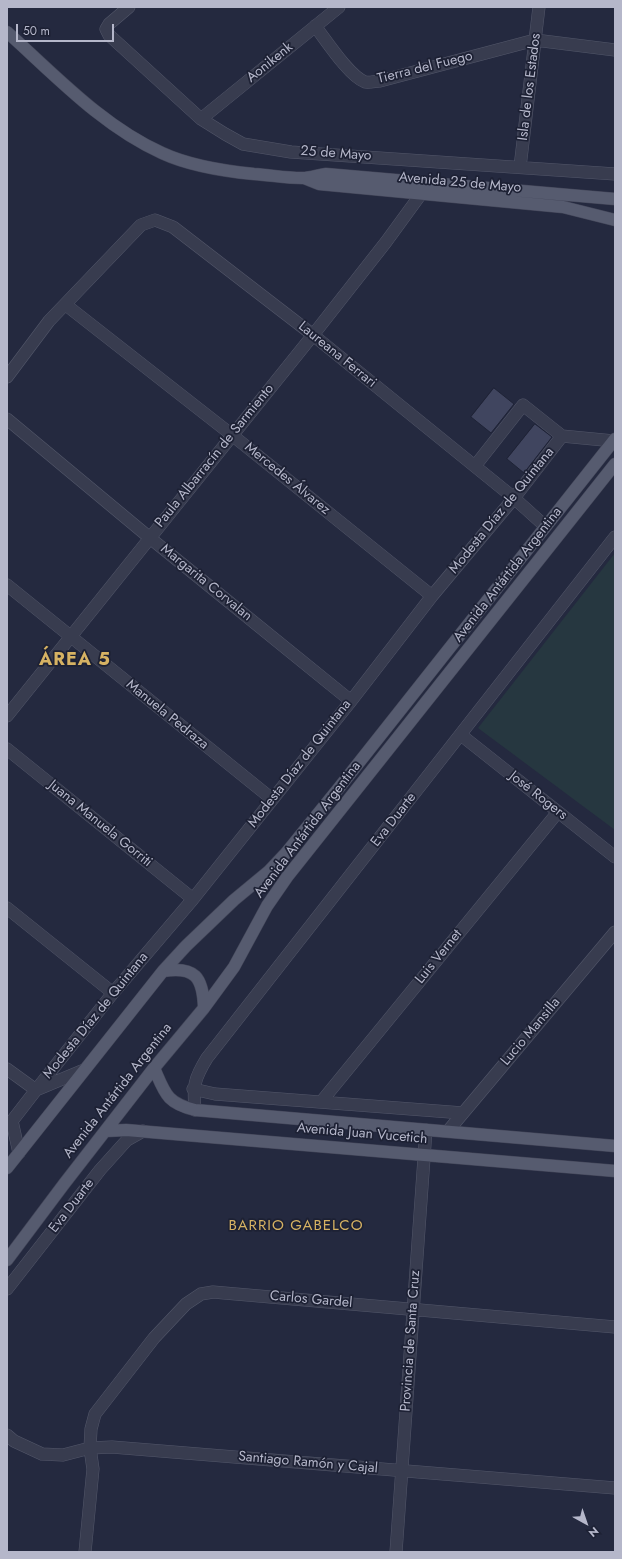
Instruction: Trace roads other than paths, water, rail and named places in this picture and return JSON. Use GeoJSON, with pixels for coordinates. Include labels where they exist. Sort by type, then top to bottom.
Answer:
{"type":"FeatureCollection","features":[{"type":"Feature","properties":{"kind":"main road","name":"Avenida 25 de Mayo"},"geometry":{"type":"LineString","coordinates":[[7,32],[82,98],[106,118],[134,138],[163,153],[201,166],[235,172],[303,178],[326,174],[615,199]]}},
{"type":"Feature","properties":{"kind":"main road","name":"Avenida 25 de Mayo"},"geometry":{"type":"LineString","coordinates":[[303,178],[319,184],[563,207],[615,220]]}},
{"type":"Feature","properties":{"kind":"main road","name":"Avenida Antártida Argentina"},"geometry":{"type":"LineString","coordinates":[[7,1168],[163,971],[186,946],[234,900],[269,871],[286,853],[348,777],[614,440]]}},
{"type":"Feature","properties":{"kind":"main road","name":"Avenida Antártida Argentina"},"geometry":{"type":"LineString","coordinates":[[7,1260],[12,1247],[154,1068],[204,1008],[234,967],[267,906],[288,877],[615,464]]}},
{"type":"Feature","properties":{"kind":"main road"},"geometry":{"type":"LineString","coordinates":[[163,971],[177,968],[185,969],[192,974],[200,982],[203,991],[204,1008]]}},
{"type":"Feature","properties":{"kind":"main road","name":"Avenida Juan Vucetich"},"geometry":{"type":"LineString","coordinates":[[154,1068],[164,1090],[171,1100],[181,1106],[195,1110],[615,1146]]}},
{"type":"Feature","properties":{"kind":"main road","name":"Avenida Juan Vucetich"},"geometry":{"type":"LineString","coordinates":[[106,1130],[143,1131],[615,1171]]}},
{"type":"Feature","properties":{"kind":"street","name":"25 de Mayo"},"geometry":{"type":"LineString","coordinates":[[129,7],[109,24],[106,30],[109,35],[201,119],[243,144],[264,149],[615,174]]}},
{"type":"Feature","properties":{"kind":"street","name":"Aonikenk"},"geometry":{"type":"LineString","coordinates":[[201,119],[339,7]]}},
{"type":"Feature","properties":{"kind":"street","name":"Isla de los Estados"},"geometry":{"type":"LineString","coordinates":[[520,167],[539,7]]}},
{"type":"Feature","properties":{"kind":"street","name":"Tierra del Fuego"},"geometry":{"type":"LineString","coordinates":[[315,26],[347,67],[356,76],[366,82],[380,81],[535,40]]}},
{"type":"Feature","properties":{"kind":"street"},"geometry":{"type":"LineString","coordinates":[[535,40],[615,50]]}},
{"type":"Feature","properties":{"kind":"street","name":"Paula Albarracín de Sarmiento"},"geometry":{"type":"LineString","coordinates":[[7,716],[313,335],[386,242],[421,194]]}},
{"type":"Feature","properties":{"kind":"street","name":"Laureana Ferrari"},"geometry":{"type":"LineString","coordinates":[[66,305],[141,225],[154,220],[173,227],[313,335],[514,498],[545,526]]}},
{"type":"Feature","properties":{"kind":"street"},"geometry":{"type":"LineString","coordinates":[[7,377],[49,321],[66,305]]}},
{"type":"Feature","properties":{"kind":"street","name":"Mercedes Álvarez"},"geometry":{"type":"LineString","coordinates":[[66,305],[232,435],[432,596]]}},
{"type":"Feature","properties":{"kind":"street"},"geometry":{"type":"LineString","coordinates":[[475,466],[523,405],[562,436],[614,440]]}},
{"type":"Feature","properties":{"kind":"street","name":"Margarita Corvalan"},"geometry":{"type":"LineString","coordinates":[[7,419],[150,538],[351,701]]}},
{"type":"Feature","properties":{"kind":"street","name":"Modesta Díaz de Quintana"},"geometry":{"type":"LineString","coordinates":[[9,1121],[36,1090],[113,993],[193,899],[351,701],[432,596],[514,498],[562,436]]}},
{"type":"Feature","properties":{"kind":"street","name":"Eva Duarte"},"geometry":{"type":"LineString","coordinates":[[195,1110],[193,1089],[197,1073],[207,1058],[615,537]]}},
{"type":"Feature","properties":{"kind":"street","name":"Manuela Pedraza"},"geometry":{"type":"LineString","coordinates":[[7,585],[272,799]]}},
{"type":"Feature","properties":{"kind":"street","name":"José Rogers"},"geometry":{"type":"LineString","coordinates":[[461,735],[615,857]]}},
{"type":"Feature","properties":{"kind":"street","name":"Juana Manuela Gorriti"},"geometry":{"type":"LineString","coordinates":[[7,749],[193,899]]}},
{"type":"Feature","properties":{"kind":"street","name":"Luis Vernet"},"geometry":{"type":"LineString","coordinates":[[321,1102],[558,812]]}},
{"type":"Feature","properties":{"kind":"street"},"geometry":{"type":"LineString","coordinates":[[7,908],[113,993]]}},
{"type":"Feature","properties":{"kind":"street","name":"Lucio Mansilla"},"geometry":{"type":"LineString","coordinates":[[448,1131],[615,932]]}},
{"type":"Feature","properties":{"kind":"street"},"geometry":{"type":"LineString","coordinates":[[7,1069],[36,1090],[84,1070]]}},
{"type":"Feature","properties":{"kind":"street"},"geometry":{"type":"LineString","coordinates":[[193,1089],[215,1094],[463,1113]]}},
{"type":"Feature","properties":{"kind":"street"},"geometry":{"type":"LineString","coordinates":[[9,1121],[19,1153]]}},
{"type":"Feature","properties":{"kind":"street","name":"Provincia de Santa Cruz"},"geometry":{"type":"LineString","coordinates":[[396,1552],[426,1130]]}},
{"type":"Feature","properties":{"kind":"street","name":"Eva Duarte"},"geometry":{"type":"LineString","coordinates":[[7,1289],[100,1170],[127,1140],[143,1131]]}},
{"type":"Feature","properties":{"kind":"street","name":"Carlos Gardel"},"geometry":{"type":"LineString","coordinates":[[85,1552],[93,1469],[90,1448],[91,1429],[95,1414],[154,1338],[186,1304],[201,1294],[213,1292],[615,1328]]}},
{"type":"Feature","properties":{"kind":"street","name":"Santiago Ramón y Cajal"},"geometry":{"type":"LineString","coordinates":[[7,1435],[14,1441],[42,1454],[63,1455],[90,1448],[112,1447],[615,1488]]}},
{"type":"Feature","properties":{"kind":"district","name":"ÁREA 5"},"geometry":{"type":"Point","coordinates":[75,661]}},
{"type":"Feature","properties":{"kind":"district","name":"BARRIO GABELCO"},"geometry":{"type":"Point","coordinates":[296,1226]}}]}
